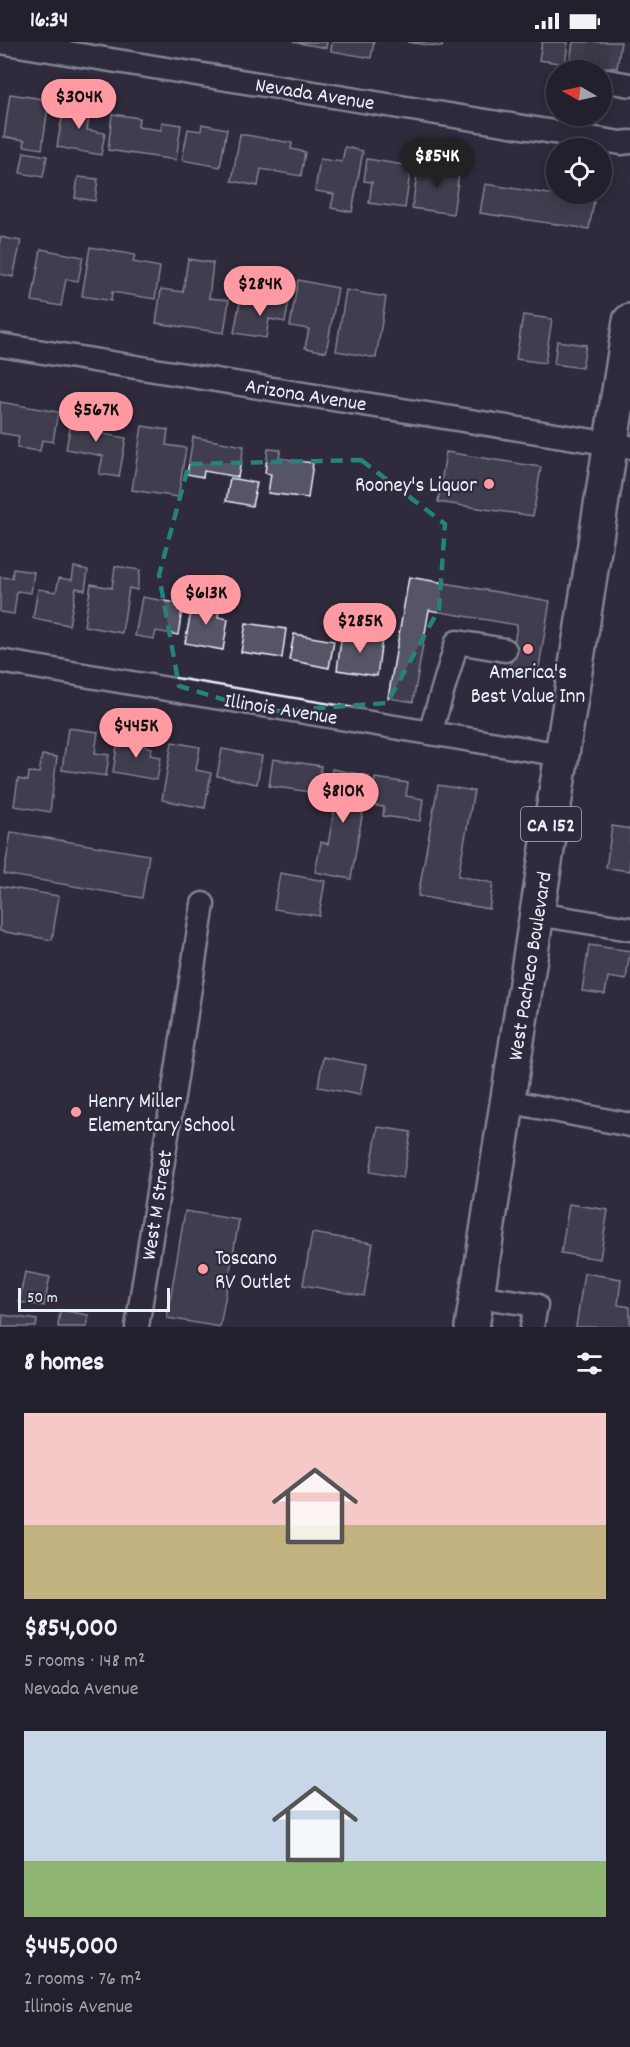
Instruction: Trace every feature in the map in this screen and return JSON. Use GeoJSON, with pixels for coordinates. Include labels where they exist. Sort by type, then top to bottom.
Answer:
{"type":"FeatureCollection","features":[{"type":"Feature","properties":{"kind":"highway","name":"West Pacheco Boulevard"},"geometry":{"type":"LineString","coordinates":[[474,1311],[562,755],[621,445],[630,321]]}},
{"type":"Feature","properties":{"kind":"street","name":"Nevada Avenue"},"geometry":{"type":"LineString","coordinates":[[0,42],[546,120]]}},
{"type":"Feature","properties":{"kind":"street"},"geometry":{"type":"LineString","coordinates":[[612,78],[630,85]]}},
{"type":"Feature","properties":{"kind":"street","name":"Nevada Avenue"},"geometry":{"type":"LineString","coordinates":[[587,126],[621,143],[630,142]]}},
{"type":"Feature","properties":{"kind":"street","name":"Arizona Avenue"},"geometry":{"type":"LineString","coordinates":[[0,345],[621,445]]}},
{"type":"Feature","properties":{"kind":"street"},"geometry":{"type":"LineString","coordinates":[[430,733],[457,642],[505,650]]}},
{"type":"Feature","properties":{"kind":"street","name":"Illinois Avenue"},"geometry":{"type":"LineString","coordinates":[[0,661],[562,755]]}},
{"type":"Feature","properties":{"kind":"street","name":"West M Street"},"geometry":{"type":"LineString","coordinates":[[137,1327],[203,904]]}},
{"type":"Feature","properties":{"kind":"street"},"geometry":{"type":"LineString","coordinates":[[537,914],[630,929]]}},
{"type":"Feature","properties":{"kind":"street"},"geometry":{"type":"LineString","coordinates":[[507,1101],[630,1125]]}},
{"type":"Feature","properties":{"kind":"street"},"geometry":{"type":"LineString","coordinates":[[474,1311],[536,1305],[532,1327]]}},
{"type":"Feature","properties":{"kind":"highlighted area"},"geometry":{"type":"Polygon","coordinates":[[[361,460],[445,524],[439,609],[387,703],[265,712],[179,686],[159,575],[189,464],[361,460]]]}},
{"type":"Feature","properties":{"kind":"building"},"geometry":{"type":"Polygon","coordinates":[[[293,42],[327,42],[326,48],[293,42]]]}},
{"type":"Feature","properties":{"kind":"building"},"geometry":{"type":"Polygon","coordinates":[[[332,42],[374,42],[371,58],[331,51],[332,42]]]}},
{"type":"Feature","properties":{"kind":"building"},"geometry":{"type":"Polygon","coordinates":[[[407,42],[443,42],[442,47],[407,42]]]}},
{"type":"Feature","properties":{"kind":"building"},"geometry":{"type":"Polygon","coordinates":[[[542,42],[568,42],[566,60],[539,60],[542,42]]]}},
{"type":"Feature","properties":{"kind":"building"},"geometry":{"type":"Polygon","coordinates":[[[573,42],[621,42],[617,68],[612,67],[612,60],[570,60],[573,42]]]}},
{"type":"Feature","properties":{"kind":"building"},"geometry":{"type":"Polygon","coordinates":[[[10,94],[49,100],[42,149],[24,146],[25,140],[4,137],[10,94]]]}},
{"type":"Feature","properties":{"kind":"building"},"geometry":{"type":"Polygon","coordinates":[[[65,100],[91,105],[87,130],[105,133],[101,155],[57,147],[65,100]]]}},
{"type":"Feature","properties":{"kind":"building"},"geometry":{"type":"Polygon","coordinates":[[[112,114],[139,118],[138,127],[161,130],[162,122],[181,125],[176,160],[108,150],[112,114]]]}},
{"type":"Feature","properties":{"kind":"building"},"geometry":{"type":"Polygon","coordinates":[[[202,124],[227,129],[220,167],[182,160],[188,129],[201,131],[202,124]]]}},
{"type":"Feature","properties":{"kind":"building"},"geometry":{"type":"Polygon","coordinates":[[[240,134],[292,143],[291,149],[305,152],[301,176],[261,169],[258,186],[232,181],[240,134]]]}},
{"type":"Feature","properties":{"kind":"building"},"geometry":{"type":"Polygon","coordinates":[[[345,147],[363,151],[352,212],[331,208],[334,194],[315,191],[320,159],[342,162],[345,147]]]}},
{"type":"Feature","properties":{"kind":"building"},"geometry":{"type":"Polygon","coordinates":[[[24,152],[47,156],[43,177],[20,173],[24,152]]]}},
{"type":"Feature","properties":{"kind":"building"},"geometry":{"type":"Polygon","coordinates":[[[367,159],[411,166],[405,208],[369,203],[372,182],[364,181],[367,159]]]}},
{"type":"Feature","properties":{"kind":"building"},"geometry":{"type":"Polygon","coordinates":[[[438,164],[460,167],[453,214],[412,208],[418,168],[437,171],[438,164]]]}},
{"type":"Feature","properties":{"kind":"building"},"geometry":{"type":"Polygon","coordinates":[[[78,177],[98,179],[95,201],[75,198],[78,177]]]}},
{"type":"Feature","properties":{"kind":"building"},"geometry":{"type":"Polygon","coordinates":[[[485,184],[546,194],[546,204],[593,204],[589,229],[480,213],[485,184]]]}},
{"type":"Feature","properties":{"kind":"building"},"geometry":{"type":"Polygon","coordinates":[[[0,237],[21,241],[13,277],[0,274],[0,237]]]}},
{"type":"Feature","properties":{"kind":"building"},"geometry":{"type":"Polygon","coordinates":[[[90,247],[135,255],[133,262],[160,267],[155,299],[112,292],[111,301],[82,296],[90,247]]]}},
{"type":"Feature","properties":{"kind":"building"},"geometry":{"type":"Polygon","coordinates":[[[41,249],[83,257],[78,281],[66,279],[61,306],[32,301],[41,249]]]}},
{"type":"Feature","properties":{"kind":"building"},"geometry":{"type":"Polygon","coordinates":[[[188,259],[213,263],[209,298],[229,300],[224,333],[156,323],[161,289],[183,292],[188,259]]]}},
{"type":"Feature","properties":{"kind":"building"},"geometry":{"type":"Polygon","coordinates":[[[298,280],[338,288],[326,352],[305,348],[309,329],[290,326],[298,280]]]}},
{"type":"Feature","properties":{"kind":"building"},"geometry":{"type":"Polygon","coordinates":[[[346,290],[386,297],[376,358],[336,351],[346,290]]]}},
{"type":"Feature","properties":{"kind":"building"},"geometry":{"type":"Polygon","coordinates":[[[266,297],[289,301],[285,322],[269,319],[266,338],[234,333],[240,301],[265,305],[266,297]]]}},
{"type":"Feature","properties":{"kind":"building"},"geometry":{"type":"Polygon","coordinates":[[[523,315],[552,319],[545,363],[516,359],[523,315]]]}},
{"type":"Feature","properties":{"kind":"building"},"geometry":{"type":"Polygon","coordinates":[[[557,341],[586,345],[582,368],[554,364],[557,341]]]}},
{"type":"Feature","properties":{"kind":"building"},"geometry":{"type":"Polygon","coordinates":[[[0,402],[58,412],[53,442],[42,440],[40,451],[17,448],[19,436],[0,433],[0,402]]]}},
{"type":"Feature","properties":{"kind":"building"},"geometry":{"type":"Polygon","coordinates":[[[73,412],[100,417],[97,433],[126,438],[119,477],[99,474],[103,456],[66,449],[73,412]]]}},
{"type":"Feature","properties":{"kind":"building"},"geometry":{"type":"Polygon","coordinates":[[[142,426],[168,430],[166,445],[186,448],[178,497],[132,490],[142,426]]]}},
{"type":"Feature","properties":{"kind":"building"},"geometry":{"type":"Polygon","coordinates":[[[193,437],[244,446],[238,477],[204,471],[203,477],[187,474],[193,437]]]}},
{"type":"Feature","properties":{"kind":"building"},"geometry":{"type":"Polygon","coordinates":[[[268,449],[281,450],[279,458],[313,463],[308,498],[268,493],[271,474],[265,473],[268,449]]]}},
{"type":"Feature","properties":{"kind":"building","name":"Rooney's Liquor"},"geometry":{"type":"Polygon","coordinates":[[[446,452],[541,467],[533,516],[438,502],[446,452]]]}},
{"type":"Feature","properties":{"kind":"building"},"geometry":{"type":"Polygon","coordinates":[[[230,478],[257,483],[252,506],[226,501],[230,478]]]}},
{"type":"Feature","properties":{"kind":"building"},"geometry":{"type":"Polygon","coordinates":[[[115,566],[140,570],[137,590],[129,588],[122,633],[84,626],[91,584],[112,588],[115,566]]]}},
{"type":"Feature","properties":{"kind":"building"},"geometry":{"type":"Polygon","coordinates":[[[74,567],[88,570],[85,590],[76,588],[69,625],[33,618],[38,589],[56,592],[59,578],[72,580],[74,567]]]}},
{"type":"Feature","properties":{"kind":"building"},"geometry":{"type":"Polygon","coordinates":[[[13,569],[34,572],[31,593],[17,591],[14,614],[0,612],[0,577],[12,578],[13,569]]]}},
{"type":"Feature","properties":{"kind":"building","name":"America's Best Value Inn"},"geometry":{"type":"Polygon","coordinates":[[[409,577],[550,601],[538,673],[510,668],[517,625],[429,610],[413,702],[388,698],[409,577]]]}},
{"type":"Feature","properties":{"kind":"building"},"geometry":{"type":"Polygon","coordinates":[[[142,597],[183,604],[178,635],[156,631],[154,639],[135,636],[142,597]]]}},
{"type":"Feature","properties":{"kind":"building"},"geometry":{"type":"Polygon","coordinates":[[[193,601],[220,605],[218,617],[228,619],[223,650],[185,643],[193,601]]]}},
{"type":"Feature","properties":{"kind":"building"},"geometry":{"type":"Polygon","coordinates":[[[246,623],[286,629],[282,658],[241,652],[246,623]]]}},
{"type":"Feature","properties":{"kind":"building"},"geometry":{"type":"Polygon","coordinates":[[[342,633],[382,639],[377,676],[337,670],[342,633]]]}},
{"type":"Feature","properties":{"kind":"building"},"geometry":{"type":"Polygon","coordinates":[[[294,634],[334,641],[329,668],[289,660],[294,634]]]}},
{"type":"Feature","properties":{"kind":"building"},"geometry":{"type":"Polygon","coordinates":[[[68,728],[98,732],[95,753],[109,755],[106,776],[62,770],[68,728]]]}},
{"type":"Feature","properties":{"kind":"building"},"geometry":{"type":"Polygon","coordinates":[[[119,734],[141,737],[139,745],[152,748],[150,755],[161,757],[157,780],[113,772],[119,734]]]}},
{"type":"Feature","properties":{"kind":"building"},"geometry":{"type":"Polygon","coordinates":[[[172,742],[200,747],[196,770],[211,773],[205,808],[162,800],[172,742]]]}},
{"type":"Feature","properties":{"kind":"building"},"geometry":{"type":"Polygon","coordinates":[[[222,749],[262,756],[257,784],[217,776],[222,749]]]}},
{"type":"Feature","properties":{"kind":"building"},"geometry":{"type":"Polygon","coordinates":[[[42,755],[57,757],[50,812],[14,806],[18,779],[28,781],[29,772],[39,773],[42,755]]]}},
{"type":"Feature","properties":{"kind":"building"},"geometry":{"type":"Polygon","coordinates":[[[273,759],[321,766],[317,793],[269,786],[273,759]]]}},
{"type":"Feature","properties":{"kind":"building"},"geometry":{"type":"Polygon","coordinates":[[[332,769],[369,776],[351,879],[315,872],[321,842],[328,844],[336,801],[327,800],[332,769]]]}},
{"type":"Feature","properties":{"kind":"building"},"geometry":{"type":"Polygon","coordinates":[[[375,778],[408,783],[406,796],[423,799],[420,821],[383,816],[384,807],[371,805],[375,778]]]}},
{"type":"Feature","properties":{"kind":"building"},"geometry":{"type":"Polygon","coordinates":[[[438,785],[474,791],[458,876],[493,883],[489,909],[418,896],[438,785]]]}},
{"type":"Feature","properties":{"kind":"building"},"geometry":{"type":"Polygon","coordinates":[[[612,826],[630,829],[630,871],[606,868],[612,826]]]}},
{"type":"Feature","properties":{"kind":"building"},"geometry":{"type":"Polygon","coordinates":[[[11,832],[149,855],[142,898],[4,874],[11,832]]]}},
{"type":"Feature","properties":{"kind":"building"},"geometry":{"type":"Polygon","coordinates":[[[280,873],[325,881],[319,916],[274,909],[280,873]]]}},
{"type":"Feature","properties":{"kind":"building"},"geometry":{"type":"Polygon","coordinates":[[[0,886],[59,896],[52,940],[0,931],[0,886]]]}},
{"type":"Feature","properties":{"kind":"building"},"geometry":{"type":"Polygon","coordinates":[[[589,945],[630,951],[626,980],[608,977],[605,994],[582,991],[589,945]]]}},
{"type":"Feature","properties":{"kind":"building"},"geometry":{"type":"Polygon","coordinates":[[[323,1057],[366,1065],[360,1095],[318,1087],[323,1057]]]}},
{"type":"Feature","properties":{"kind":"building"},"geometry":{"type":"Polygon","coordinates":[[[378,1127],[411,1132],[403,1178],[370,1172],[378,1127]]]}},
{"type":"Feature","properties":{"kind":"building"},"geometry":{"type":"Polygon","coordinates":[[[569,1204],[608,1210],[600,1259],[561,1253],[569,1204]]]}},
{"type":"Feature","properties":{"kind":"building","name":"Toscano RV Outlet"},"geometry":{"type":"Polygon","coordinates":[[[185,1211],[239,1220],[220,1327],[167,1318],[185,1211]]]}},
{"type":"Feature","properties":{"kind":"building"},"geometry":{"type":"Polygon","coordinates":[[[312,1233],[373,1243],[364,1296],[303,1285],[312,1233]]]}},
{"type":"Feature","properties":{"kind":"building"},"geometry":{"type":"Polygon","coordinates":[[[25,1272],[50,1277],[44,1306],[19,1302],[25,1272]]]}},
{"type":"Feature","properties":{"kind":"building"},"geometry":{"type":"Polygon","coordinates":[[[584,1273],[621,1279],[618,1305],[630,1307],[630,1327],[576,1327],[584,1273]]]}},
{"type":"Feature","properties":{"kind":"building"},"geometry":{"type":"Polygon","coordinates":[[[60,1310],[89,1315],[87,1327],[58,1327],[60,1310]]]}},
{"type":"Feature","properties":{"kind":"building"},"geometry":{"type":"Polygon","coordinates":[[[3,1315],[37,1320],[36,1327],[2,1327],[3,1315]]]}},
{"type":"Feature","properties":{"kind":"tunnel"},"geometry":{"type":"LineString","coordinates":[[598,60],[600,42]]}},
{"type":"Feature","properties":{"kind":"place","name":"Rooney's Liquor"},"geometry":{"type":"Point","coordinates":[489,484]}},
{"type":"Feature","properties":{"kind":"place","name":"America's Best Value Inn"},"geometry":{"type":"Point","coordinates":[528,649]}},
{"type":"Feature","properties":{"kind":"place","name":"Henry Miller Elementary School"},"geometry":{"type":"Point","coordinates":[76,1112]}},
{"type":"Feature","properties":{"kind":"place","name":"Toscano RV Outlet"},"geometry":{"type":"Point","coordinates":[203,1269]}}]}
